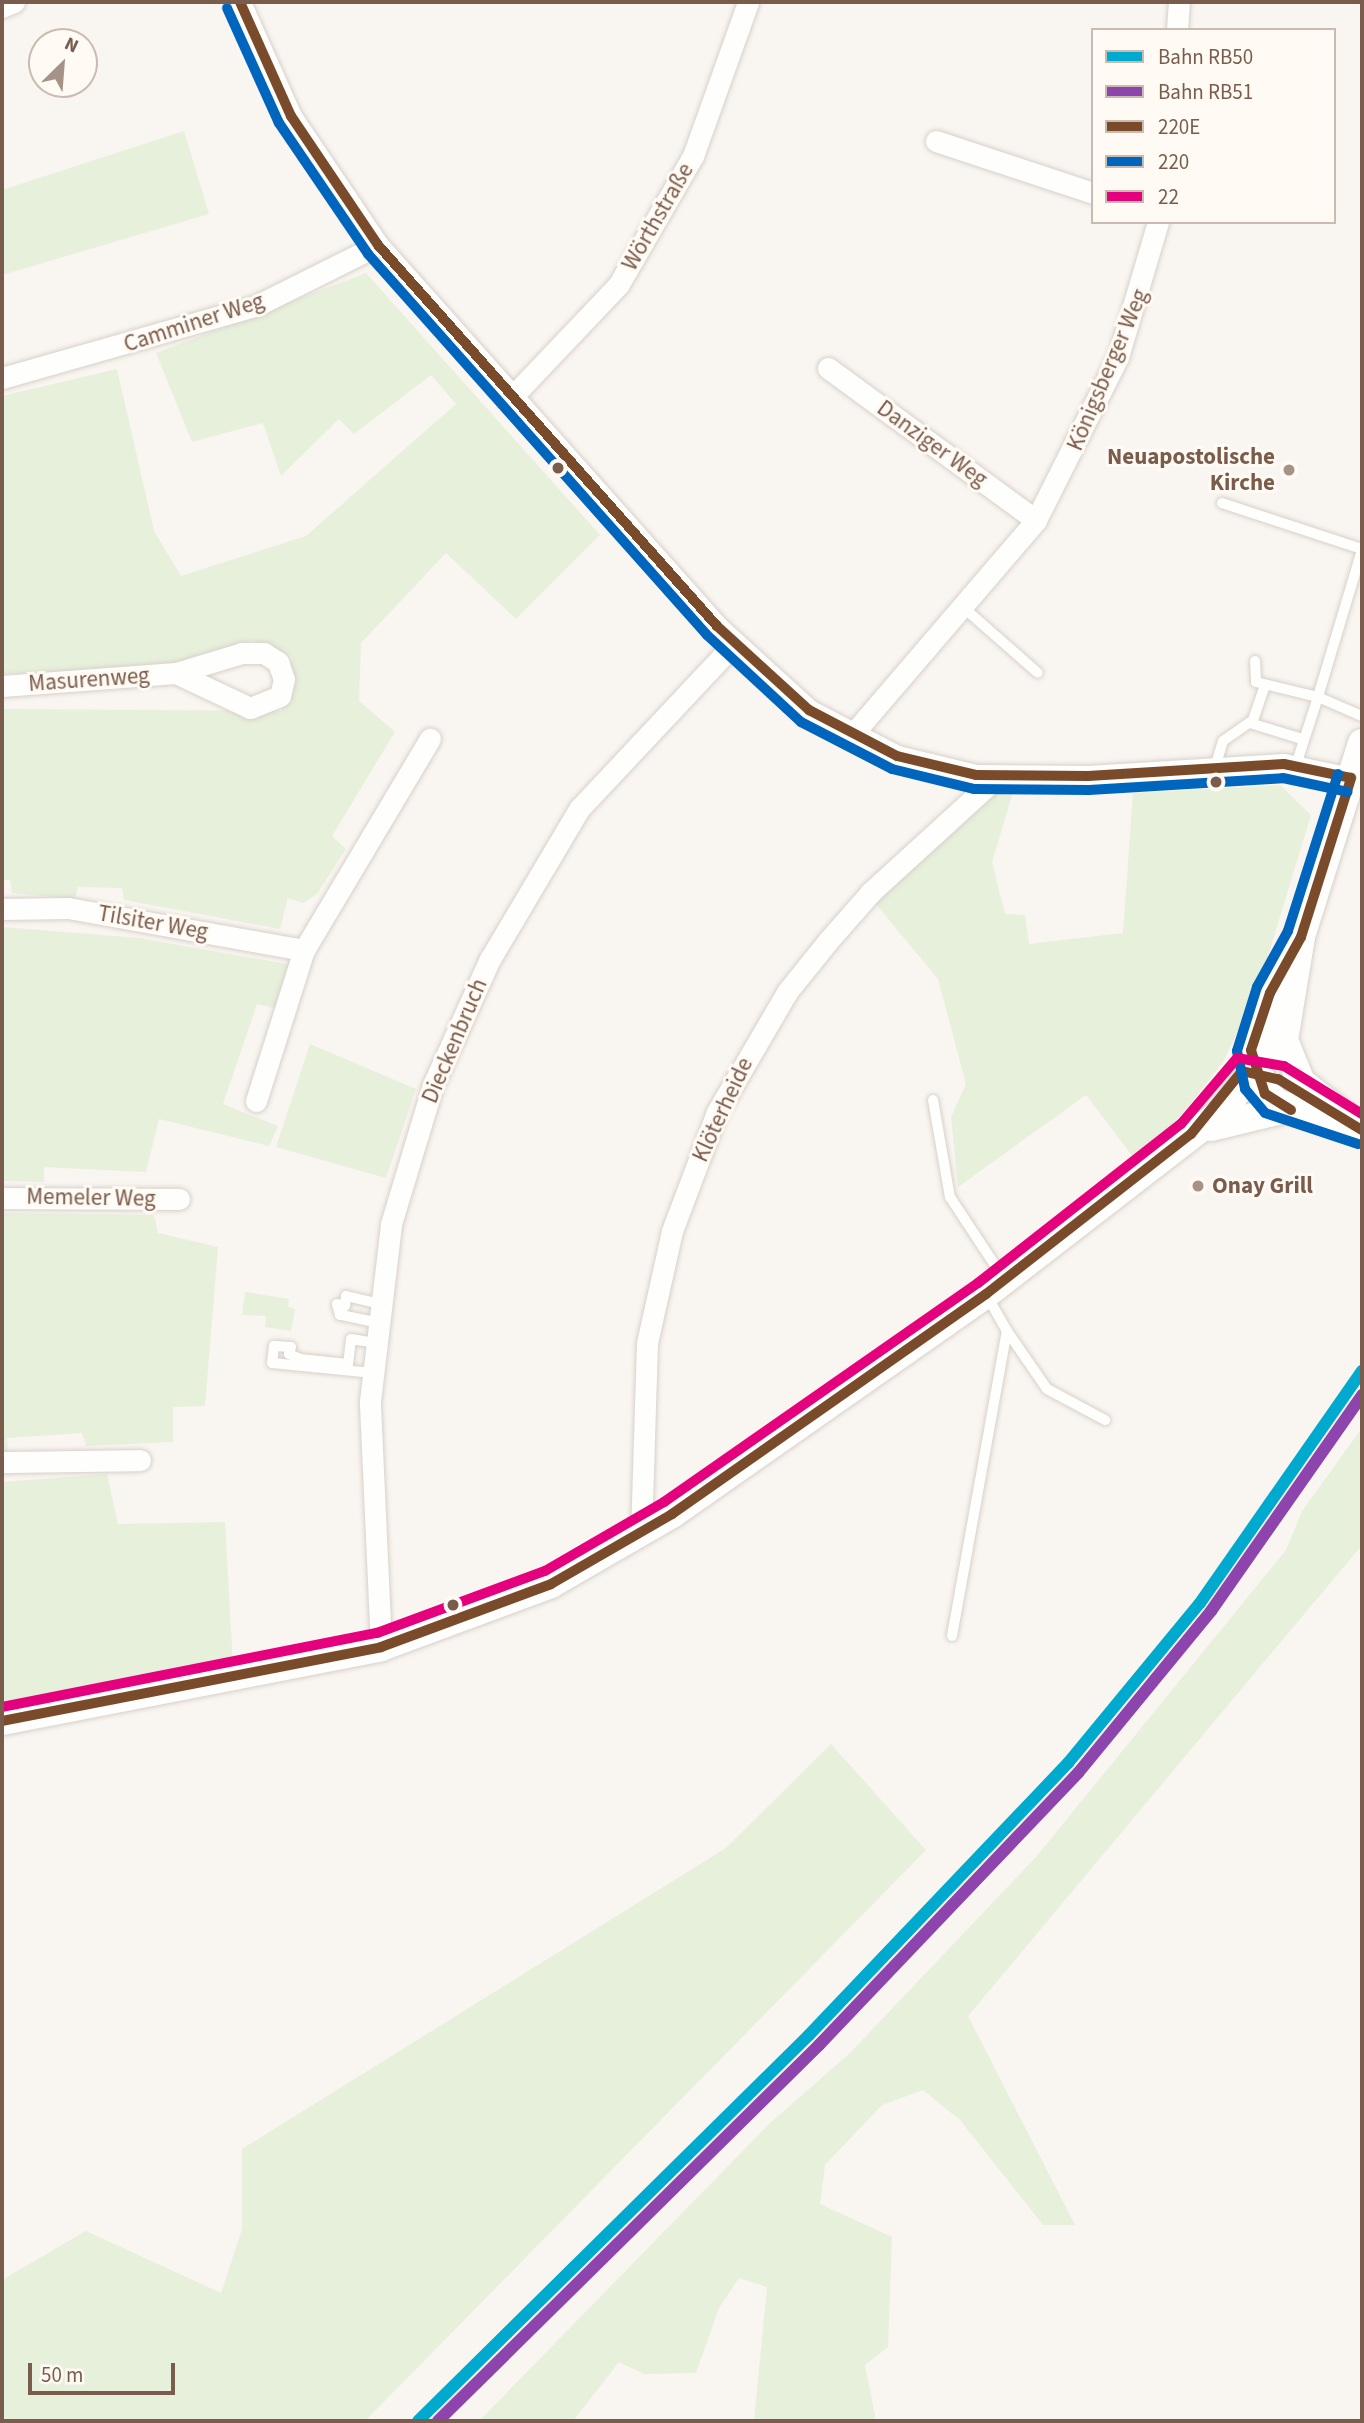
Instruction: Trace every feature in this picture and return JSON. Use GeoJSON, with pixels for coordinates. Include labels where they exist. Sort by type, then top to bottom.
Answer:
{"type":"FeatureCollection","features":[{"type":"Feature","properties":{"kind":"street"},"geometry":{"type":"LineString","coordinates":[[2,7],[14,2]]}},
{"type":"Feature","properties":{"kind":"street"},"geometry":{"type":"LineString","coordinates":[[240,2],[291,116],[378,245],[511,398],[735,643],[788,694],[852,735],[923,764],[998,776],[1296,765],[1351,778]]}},
{"type":"Feature","properties":{"kind":"street","name":"Wörthstraße"},"geometry":{"type":"LineString","coordinates":[[511,398],[619,284],[693,156],[748,2]]}},
{"type":"Feature","properties":{"kind":"street"},"geometry":{"type":"LineString","coordinates":[[1177,28],[1179,2]]}},
{"type":"Feature","properties":{"kind":"street"},"geometry":{"type":"LineString","coordinates":[[936,141],[1091,192]]}},
{"type":"Feature","properties":{"kind":"street","name":"Königsberger Weg"},"geometry":{"type":"LineString","coordinates":[[852,735],[1037,520],[1118,357],[1157,224]]}},
{"type":"Feature","properties":{"kind":"street","name":"Camminer Weg"},"geometry":{"type":"LineString","coordinates":[[2,378],[258,305],[378,245]]}},
{"type":"Feature","properties":{"kind":"street","name":"Danziger Weg"},"geometry":{"type":"LineString","coordinates":[[828,368],[1037,520]]}},
{"type":"Feature","properties":{"kind":"street","name":"Dieckenbruch"},"geometry":{"type":"LineString","coordinates":[[381,1647],[373,1373],[391,1224],[433,1085],[489,960],[579,809],[735,643]]}},
{"type":"Feature","properties":{"kind":"street","name":"Masurenweg"},"geometry":{"type":"LineString","coordinates":[[2,687],[176,673]]}},
{"type":"Feature","properties":{"kind":"street"},"geometry":{"type":"LineString","coordinates":[[256,1101],[304,950],[429,739]]}},
{"type":"Feature","properties":{"kind":"street"},"geometry":{"type":"LineString","coordinates":[[1314,1097],[1290,1068],[1286,1025],[1301,937],[1362,743]]}},
{"type":"Feature","properties":{"kind":"street","name":"Klöterheide"},"geometry":{"type":"LineString","coordinates":[[640,1534],[647,1343],[672,1231],[717,1112],[787,992],[828,941],[871,892],[998,776]]}},
{"type":"Feature","properties":{"kind":"street","name":"Tilsiter Weg"},"geometry":{"type":"LineString","coordinates":[[2,909],[68,908],[304,950]]}},
{"type":"Feature","properties":{"kind":"street"},"geometry":{"type":"LineString","coordinates":[[2,1721],[381,1647],[494,1610],[640,1534],[995,1287],[1191,1133],[1223,1111],[1246,1066],[1270,993],[1301,937]]}},
{"type":"Feature","properties":{"kind":"street"},"geometry":{"type":"LineString","coordinates":[[1246,1066],[1286,1025]]}},
{"type":"Feature","properties":{"kind":"street"},"geometry":{"type":"LineString","coordinates":[[1246,1066],[1314,1097],[1362,1130]]}},
{"type":"Feature","properties":{"kind":"street"},"geometry":{"type":"LineString","coordinates":[[1246,1066],[1265,1094],[1286,1109],[1362,1130]]}},
{"type":"Feature","properties":{"kind":"street"},"geometry":{"type":"LineString","coordinates":[[1191,1133],[1286,1109]]}},
{"type":"Feature","properties":{"kind":"street","name":"Memeler Weg"},"geometry":{"type":"LineString","coordinates":[[2,1198],[180,1199]]}},
{"type":"Feature","properties":{"kind":"street"},"geometry":{"type":"LineString","coordinates":[[2,1462],[140,1460]]}},
{"type":"Feature","properties":{"kind":"lane"},"geometry":{"type":"LineString","coordinates":[[1222,503],[1362,549],[1296,765]]}},
{"type":"Feature","properties":{"kind":"lane"},"geometry":{"type":"LineString","coordinates":[[964,608],[1038,673]]}},
{"type":"Feature","properties":{"kind":"lane"},"geometry":{"type":"LineString","coordinates":[[1255,661],[1252,677],[1265,685],[1318,697],[1362,716]]}},
{"type":"Feature","properties":{"kind":"lane"},"geometry":{"type":"LineString","coordinates":[[1215,767],[1223,741],[1250,723],[1265,685]]}},
{"type":"Feature","properties":{"kind":"lane"},"geometry":{"type":"LineString","coordinates":[[1250,723],[1302,739]]}},
{"type":"Feature","properties":{"kind":"lane"},"geometry":{"type":"LineString","coordinates":[[933,1100],[950,1197],[995,1287],[1007,1331],[1047,1389],[1105,1420]]}},
{"type":"Feature","properties":{"kind":"lane"},"geometry":{"type":"LineString","coordinates":[[373,1373],[272,1363],[274,1346],[290,1347],[289,1354],[300,1359],[348,1364],[351,1339],[379,1323]]}},
{"type":"Feature","properties":{"kind":"lane"},"geometry":{"type":"LineString","coordinates":[[952,1636],[1007,1331]]}},
{"type":"Feature","properties":{"kind":"green space"},"geometry":{"type":"Polygon","coordinates":[[[184,131],[209,214],[2,275],[2,190],[184,131]]]}},
{"type":"Feature","properties":{"kind":"green space"},"geometry":{"type":"Polygon","coordinates":[[[366,273],[600,535],[516,619],[446,553],[361,643],[359,701],[395,732],[332,836],[346,849],[317,894],[303,903],[288,898],[280,929],[124,900],[122,888],[78,887],[75,899],[12,893],[10,880],[2,880],[2,709],[282,711],[292,657],[253,640],[173,666],[2,674],[2,396],[117,369],[154,531],[181,576],[306,536],[456,404],[431,375],[354,434],[339,419],[281,476],[263,423],[192,442],[156,353],[366,273]]]}},
{"type":"Feature","properties":{"kind":"green space"},"geometry":{"type":"Polygon","coordinates":[[[1280,785],[1311,815],[1258,989],[1223,1062],[1185,1111],[1137,1162],[1086,1095],[958,1187],[951,1117],[966,1084],[938,979],[875,903],[994,787],[1013,792],[992,862],[1005,914],[1025,915],[1029,944],[1123,933],[1133,793],[1280,785]]]}},
{"type":"Feature","properties":{"kind":"green space"},"geometry":{"type":"Polygon","coordinates":[[[2,927],[139,938],[292,965],[278,1009],[257,1004],[223,1104],[278,1126],[269,1146],[159,1119],[146,1172],[44,1167],[44,1182],[2,1181],[2,927]]]}},
{"type":"Feature","properties":{"kind":"green space"},"geometry":{"type":"Polygon","coordinates":[[[310,1044],[416,1089],[386,1178],[276,1147],[310,1044]]]}},
{"type":"Feature","properties":{"kind":"green space"},"geometry":{"type":"Polygon","coordinates":[[[2,1213],[154,1215],[158,1233],[218,1247],[205,1406],[173,1407],[173,1442],[86,1446],[82,1433],[7,1438],[8,1452],[2,1453],[2,1213]]]}},
{"type":"Feature","properties":{"kind":"green space"},"geometry":{"type":"Polygon","coordinates":[[[245,1292],[289,1299],[288,1307],[295,1309],[291,1331],[265,1327],[266,1316],[242,1315],[245,1292]]]}},
{"type":"Feature","properties":{"kind":"green space"},"geometry":{"type":"Polygon","coordinates":[[[1362,1428],[1362,1545],[968,2016],[1075,2225],[1043,2225],[960,2120],[923,2090],[882,2105],[825,2165],[820,2204],[892,2237],[888,2347],[865,2365],[876,2421],[754,2421],[767,2287],[739,2278],[719,2308],[696,2373],[644,2374],[619,2362],[573,2421],[479,2421],[770,2123],[850,2053],[1036,1857],[1286,1550],[1302,1511],[1362,1428]]]}},
{"type":"Feature","properties":{"kind":"green space"},"geometry":{"type":"Polygon","coordinates":[[[107,1474],[118,1524],[225,1522],[233,1665],[2,1712],[2,1482],[107,1474]]]}},
{"type":"Feature","properties":{"kind":"green space"},"geometry":{"type":"Polygon","coordinates":[[[831,1744],[926,1850],[365,2421],[2,2421],[2,2280],[86,2231],[221,2293],[242,2229],[242,2149],[726,1848],[831,1744]]]}},
{"type":"Feature","properties":{"kind":"railway"},"geometry":{"type":"LineString","coordinates":[[426,2421],[485,2356]]}},
{"type":"Feature","properties":{"kind":"rail line","name":"RB50"},"geometry":{"type":"LineString","coordinates":[[418,2421],[809,2035],[1068,1763],[1200,1603],[1362,1371]]}},
{"type":"Feature","properties":{"kind":"rail line","name":"RB51"},"geometry":{"type":"LineString","coordinates":[[438,2421],[819,2045],[1078,1773],[1211,1611],[1362,1395]]}},
{"type":"Feature","properties":{"kind":"transit line","name":"220E"},"geometry":{"type":"LineString","coordinates":[[240,2],[291,116],[378,245],[717,626],[809,710],[897,756],[976,775],[1088,776],[1284,764],[1351,778]]}},
{"type":"Feature","properties":{"kind":"transit line","name":"220"},"geometry":{"type":"LineString","coordinates":[[227,8],[279,123],[368,254],[707,635],[801,722],[892,769],[974,789],[1089,790],[1283,778],[1348,792]]}},
{"type":"Feature","properties":{"kind":"transit line","name":"220"},"geometry":{"type":"LineString","coordinates":[[1338,774],[1288,931],[1257,987],[1237,1051],[1245,1089],[1265,1113],[1358,1144]]}},
{"type":"Feature","properties":{"kind":"transit line","name":"220E"},"geometry":{"type":"LineString","coordinates":[[1291,1110],[1265,1094],[1251,1050],[1270,993],[1301,937],[1351,778]]}},
{"type":"Feature","properties":{"kind":"transit line","name":"22"},"geometry":{"type":"LineString","coordinates":[[2,1707],[377,1633],[545,1571],[664,1502],[978,1283],[1181,1124],[1237,1058],[1284,1066],[1362,1114]]}},
{"type":"Feature","properties":{"kind":"transit line","name":"220E"},"geometry":{"type":"LineString","coordinates":[[2,1721],[381,1647],[551,1584],[672,1514],[986,1294],[1191,1134],[1242,1071],[1278,1079],[1362,1130]]}},
{"type":"Feature","properties":{"kind":"place","name":"Neuapostolische Kirche"},"geometry":{"type":"Point","coordinates":[1289,470]}},
{"type":"Feature","properties":{"kind":"place","name":"Onay Grill"},"geometry":{"type":"Point","coordinates":[1198,1186]}}]}
